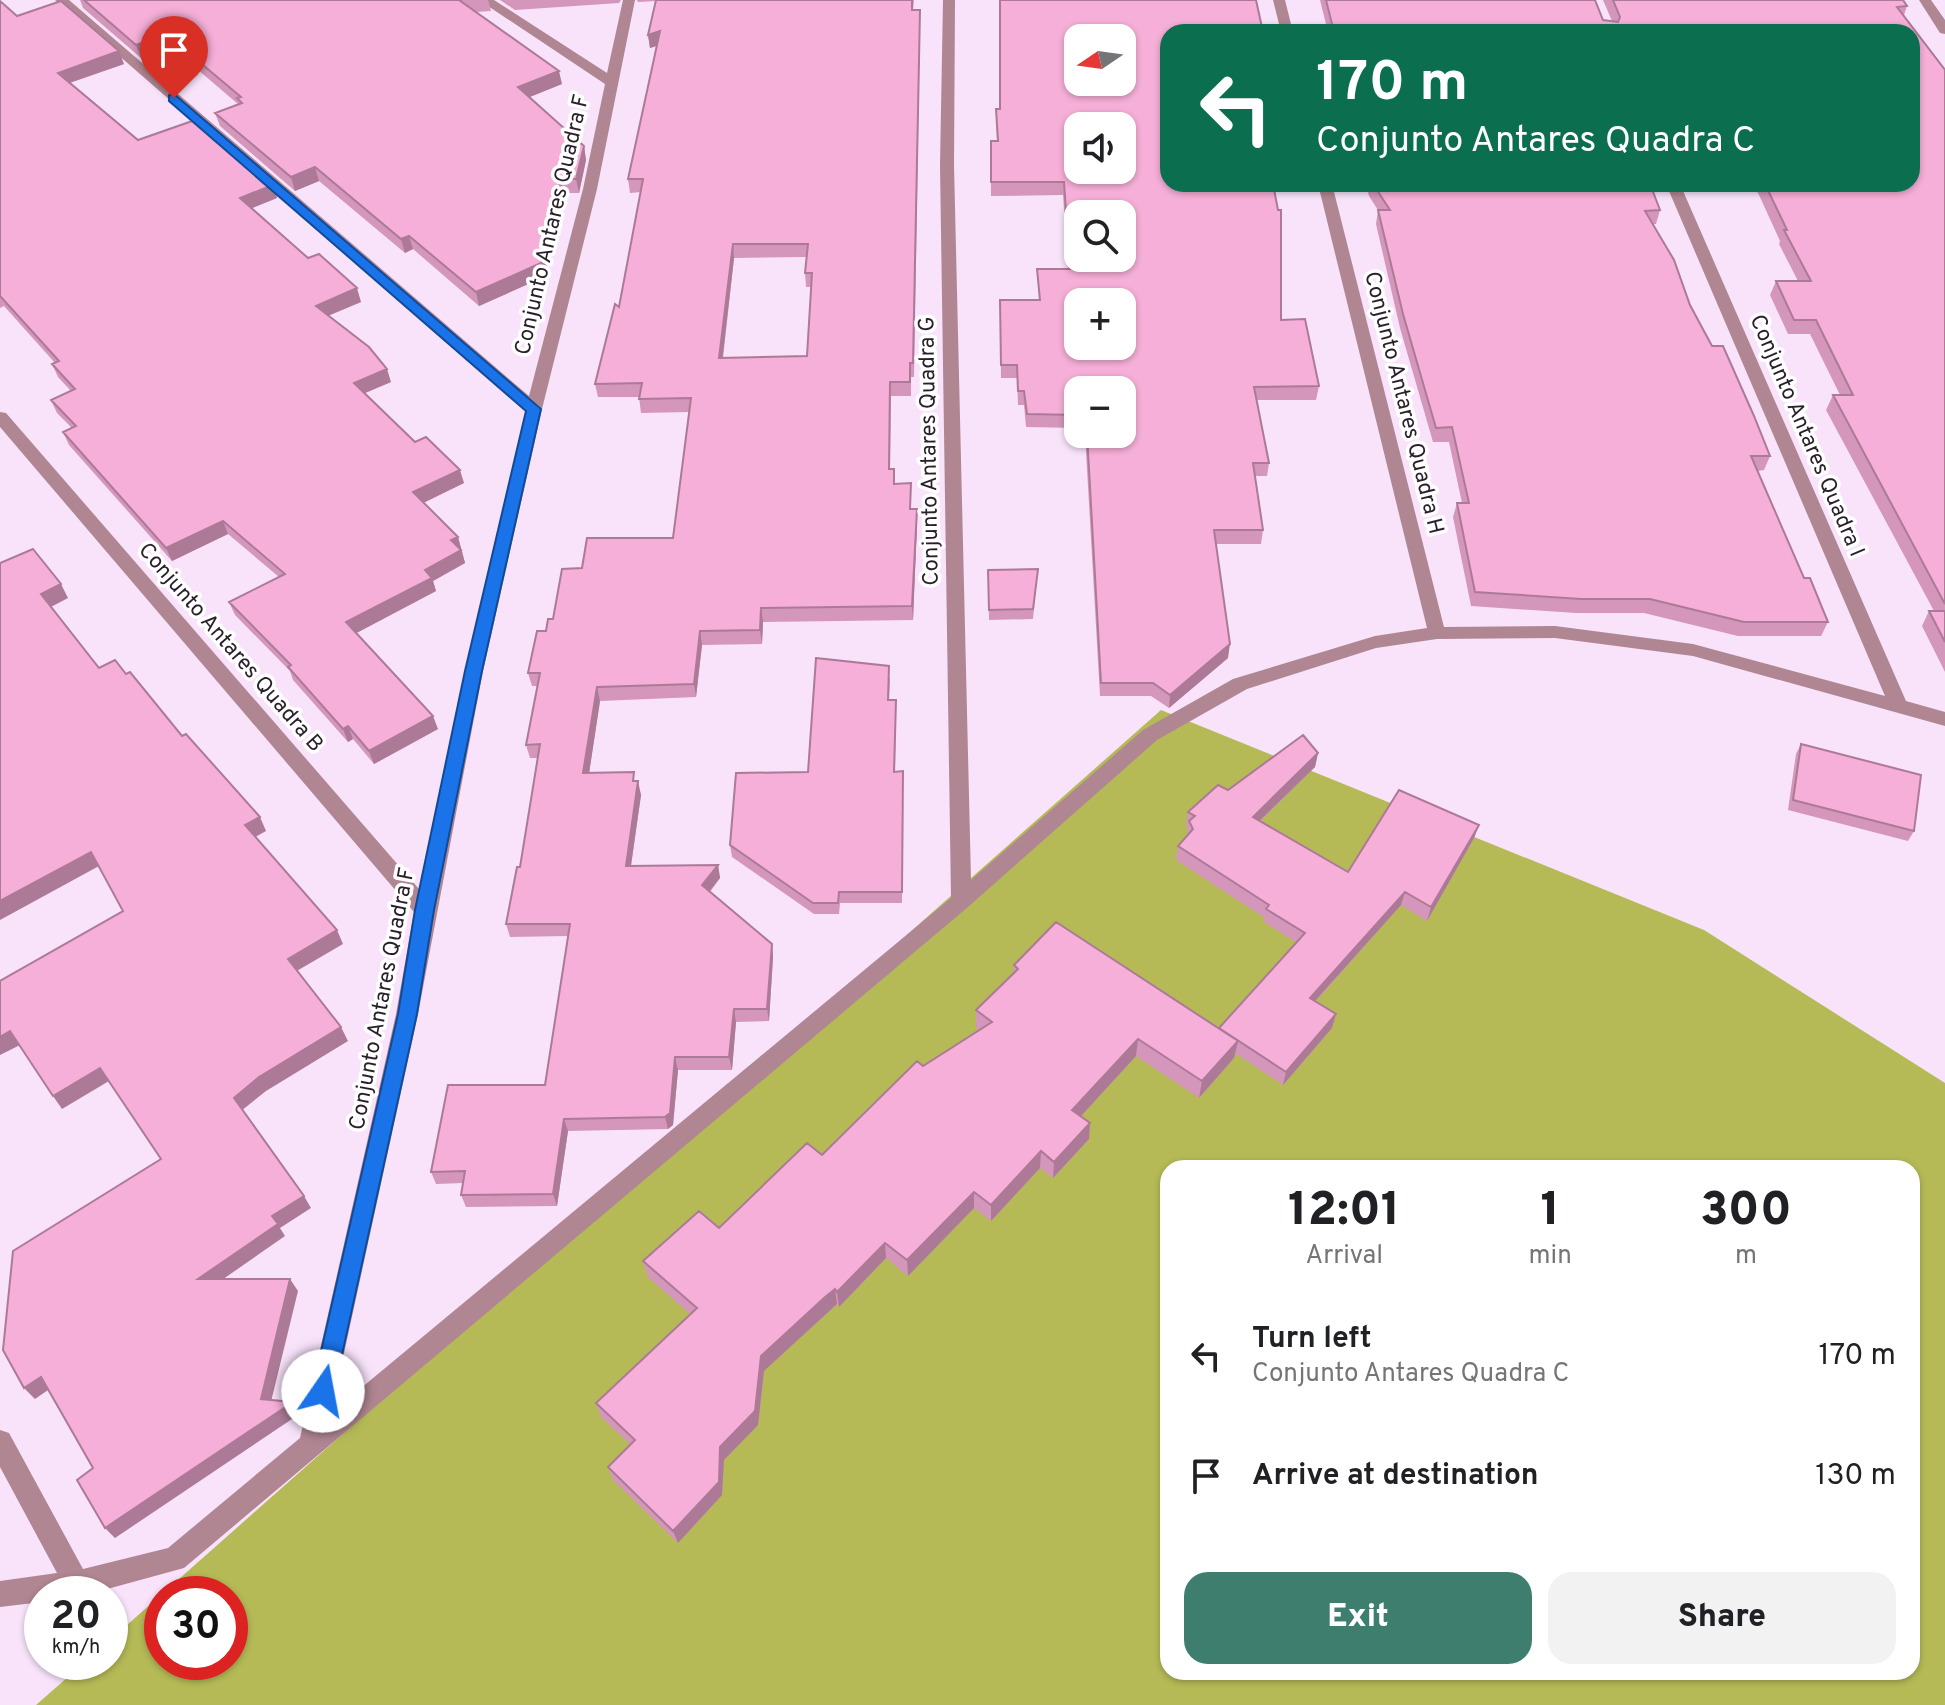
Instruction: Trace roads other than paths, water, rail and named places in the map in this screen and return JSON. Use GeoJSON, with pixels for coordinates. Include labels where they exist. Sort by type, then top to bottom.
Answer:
{"type":"FeatureCollection","features":[{"type":"Feature","properties":{"kind":"street"},"geometry":{"type":"LineString","coordinates":[[61,0],[534,409]]}},
{"type":"Feature","properties":{"kind":"street"},"geometry":{"type":"LineString","coordinates":[[485,0],[610,81]]}},
{"type":"Feature","properties":{"kind":"street","name":"Conjunto Antares Quadra F"},"geometry":{"type":"LineString","coordinates":[[311,1446],[407,1014],[474,671],[534,409],[590,189],[629,0]]}},
{"type":"Feature","properties":{"kind":"street","name":"Conjunto Antares Quadra G"},"geometry":{"type":"LineString","coordinates":[[949,0],[948,244],[961,901]]}},
{"type":"Feature","properties":{"kind":"street"},"geometry":{"type":"LineString","coordinates":[[1279,0],[1285,24]]}},
{"type":"Feature","properties":{"kind":"street"},"geometry":{"type":"LineString","coordinates":[[1925,0],[1945,30]]}},
{"type":"Feature","properties":{"kind":"street","name":"Conjunto Antares Quadra H"},"geometry":{"type":"LineString","coordinates":[[1327,192],[1437,633]]}},
{"type":"Feature","properties":{"kind":"street","name":"Conjunto Antares Quadra I"},"geometry":{"type":"LineString","coordinates":[[1676,192],[1898,705]]}},
{"type":"Feature","properties":{"kind":"street","name":"Conjunto Antares Quadra B"},"geometry":{"type":"LineString","coordinates":[[0,417],[425,910]]}},
{"type":"Feature","properties":{"kind":"street"},"geometry":{"type":"LineString","coordinates":[[108,1576],[175,1559],[961,901],[1150,735],[1240,684],[1375,642],[1437,633],[1555,632],[1693,650],[1945,719]]}},
{"type":"Feature","properties":{"kind":"street"},"geometry":{"type":"LineString","coordinates":[[0,1442],[73,1576]]}},
{"type":"Feature","properties":{"kind":"street"},"geometry":{"type":"LineString","coordinates":[[0,1594],[24,1591]]}}]}
